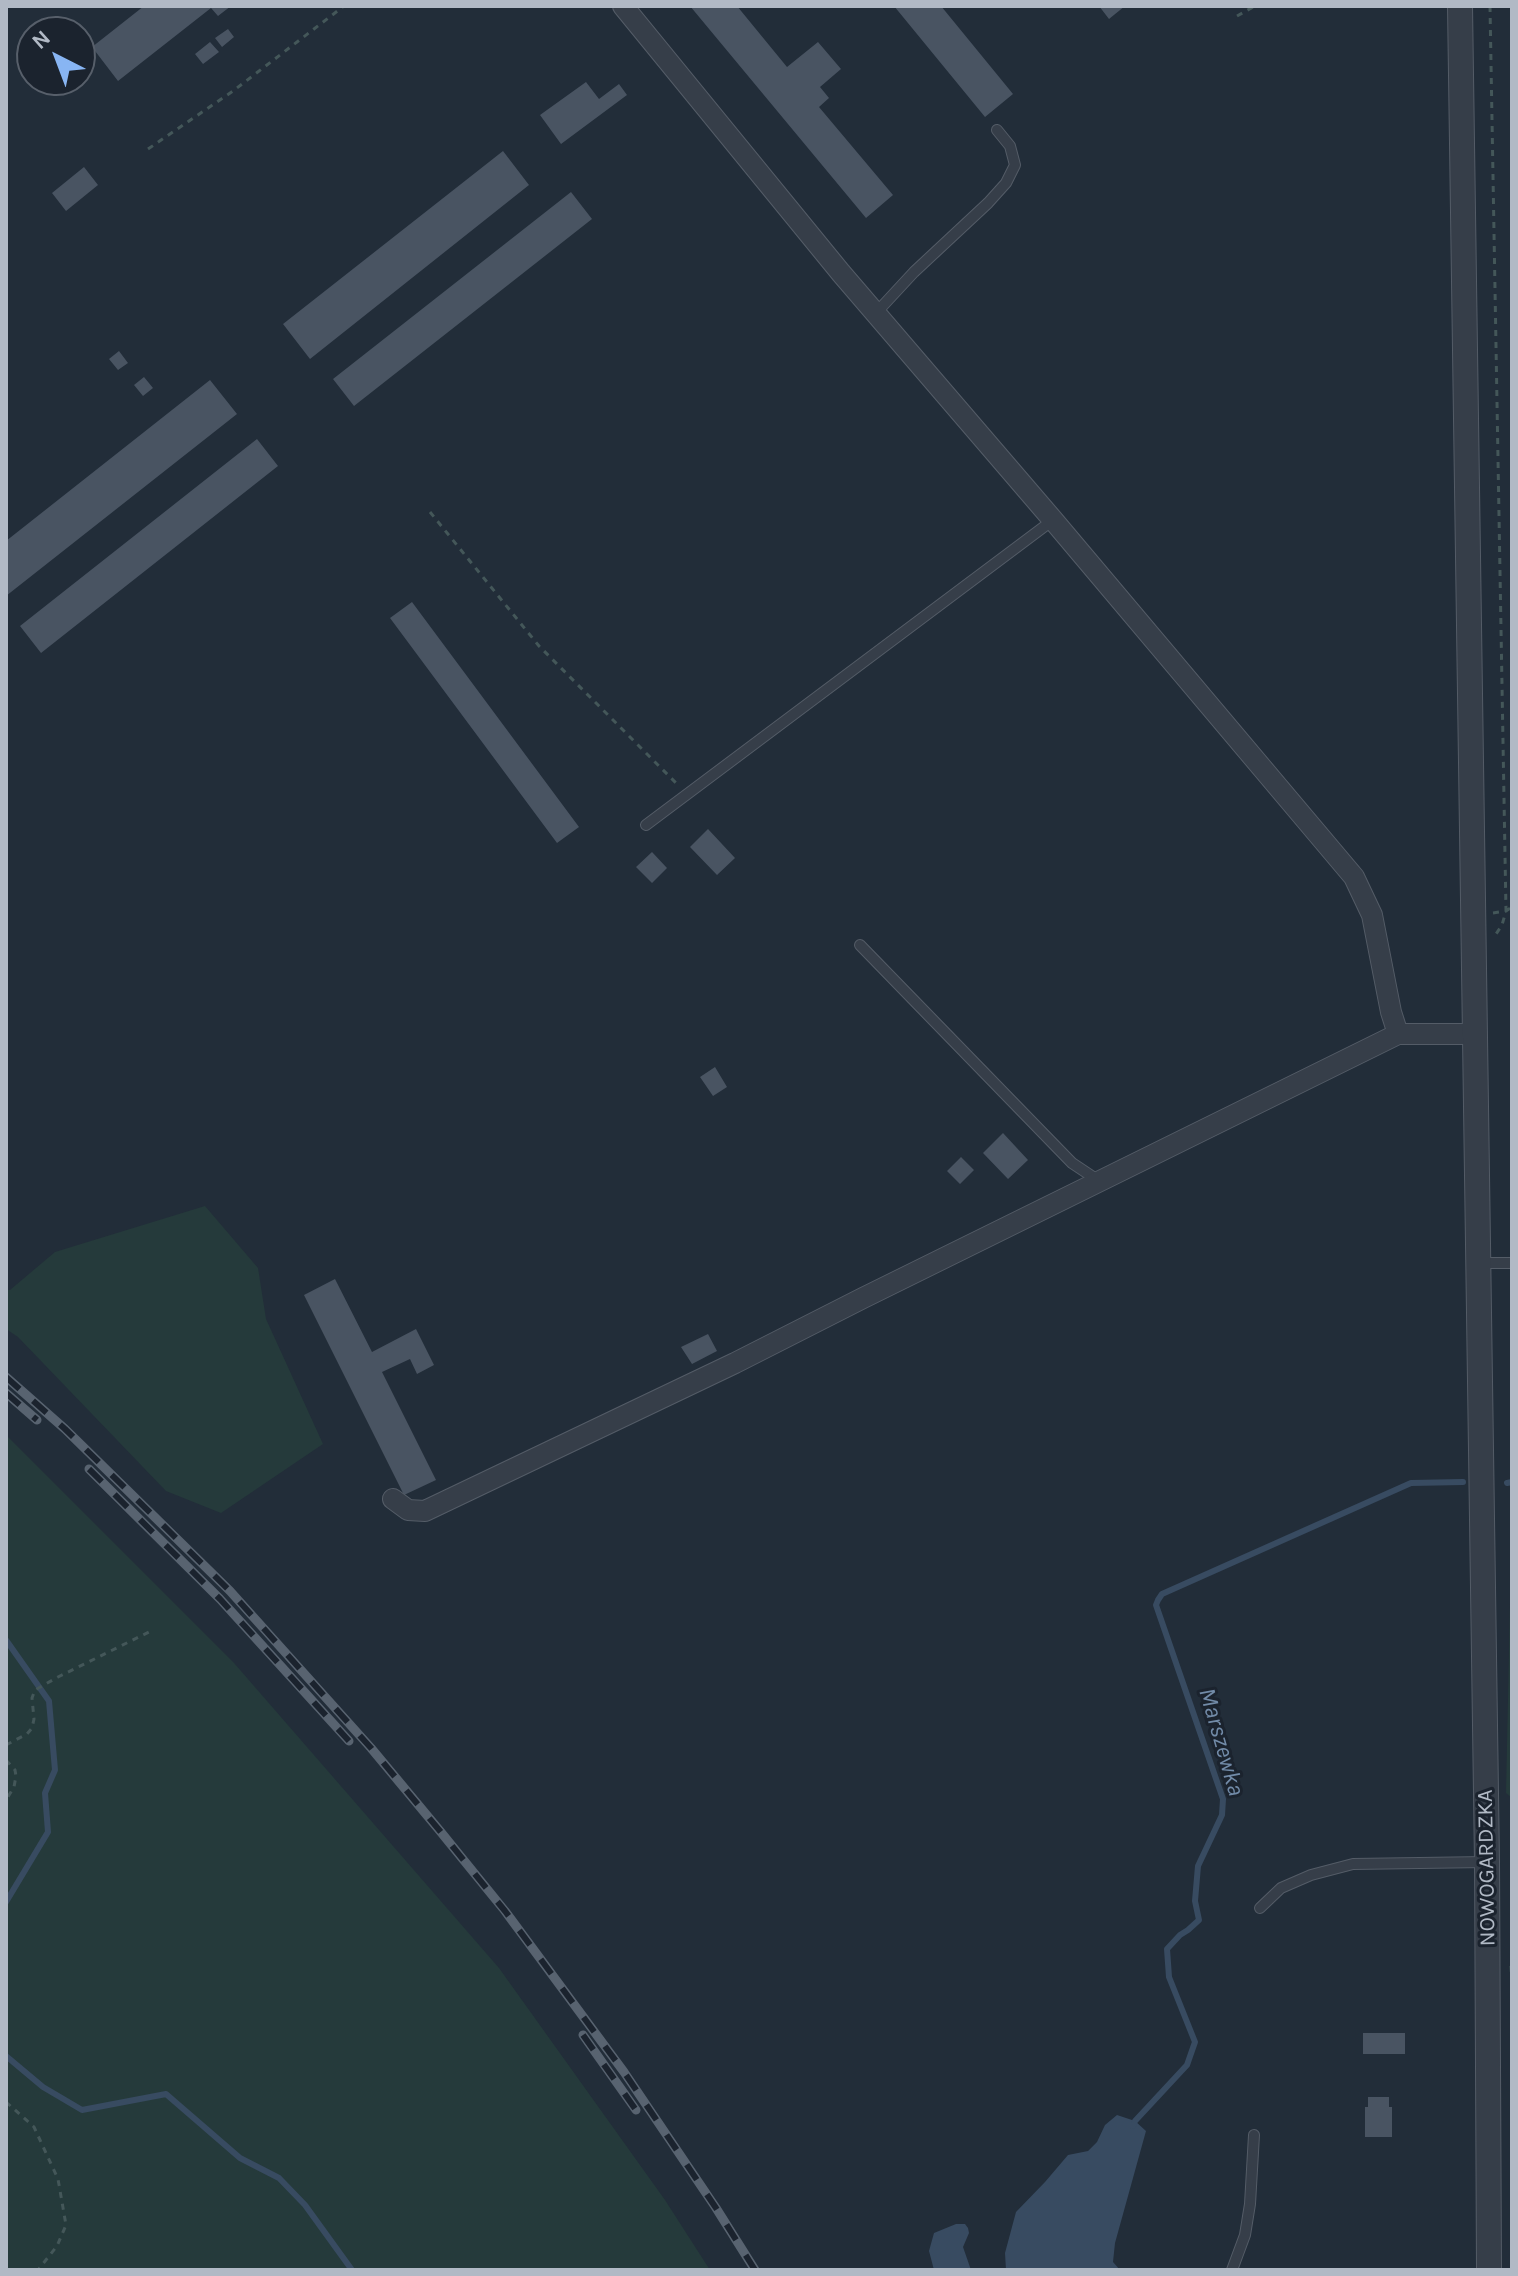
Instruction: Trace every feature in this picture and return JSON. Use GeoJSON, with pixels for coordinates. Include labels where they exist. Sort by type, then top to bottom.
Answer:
{"type":"FeatureCollection","features":[{"type":"Feature","properties":{"kind":"street"},"geometry":{"type":"LineString","coordinates":[[623,6],[841,273],[1354,877],[1372,915],[1398,1034]]}},
{"type":"Feature","properties":{"kind":"street","name":"NOWOGARDZKA"},"geometry":{"type":"LineString","coordinates":[[1460,6],[1482,1467],[1489,2270]]}},
{"type":"Feature","properties":{"kind":"street"},"geometry":{"type":"LineString","coordinates":[[393,1499],[408,1510],[425,1511],[735,1363],[1398,1034],[1474,1034]]}},
{"type":"Feature","properties":{"kind":"lane"},"geometry":{"type":"LineString","coordinates":[[876,313],[1006,183],[1015,165],[1010,146],[997,130]]}},
{"type":"Feature","properties":{"kind":"lane"},"geometry":{"type":"LineString","coordinates":[[646,825],[1053,520]]}},
{"type":"Feature","properties":{"kind":"lane"},"geometry":{"type":"LineString","coordinates":[[860,945],[1072,1163],[1099,1181]]}},
{"type":"Feature","properties":{"kind":"lane"},"geometry":{"type":"LineString","coordinates":[[1478,1263],[1512,1263]]}},
{"type":"Feature","properties":{"kind":"lane"},"geometry":{"type":"LineString","coordinates":[[1260,1908],[1281,1888],[1311,1875],[1353,1864],[1487,1862]]}},
{"type":"Feature","properties":{"kind":"lane"},"geometry":{"type":"LineString","coordinates":[[1232,2270],[1245,2235],[1254,2135]]}},
{"type":"Feature","properties":{"kind":"path"},"geometry":{"type":"LineString","coordinates":[[148,149],[233,91],[344,6]]}},
{"type":"Feature","properties":{"kind":"path"},"geometry":{"type":"LineString","coordinates":[[1237,16],[1255,6]]}},
{"type":"Feature","properties":{"kind":"path"},"geometry":{"type":"LineString","coordinates":[[1490,6],[1506,911],[1495,935]]}},
{"type":"Feature","properties":{"kind":"path"},"geometry":{"type":"LineString","coordinates":[[430,512],[539,646],[687,794]]}},
{"type":"Feature","properties":{"kind":"path"},"geometry":{"type":"LineString","coordinates":[[6,1745],[32,1728],[35,1690],[153,1630]]}},
{"type":"Feature","properties":{"kind":"path"},"geometry":{"type":"LineString","coordinates":[[6,1760],[16,1776],[6,1800]]}},
{"type":"Feature","properties":{"kind":"path"},"geometry":{"type":"LineString","coordinates":[[1510,1954],[1512,1983]]}},
{"type":"Feature","properties":{"kind":"path"},"geometry":{"type":"LineString","coordinates":[[6,2102],[34,2127],[58,2179],[66,2225],[57,2246],[38,2270]]}},
{"type":"Feature","properties":{"kind":"green space"},"geometry":{"type":"Polygon","coordinates":[[[205,1206],[258,1268],[266,1319],[323,1444],[221,1513],[166,1491],[18,1337],[6,1329],[6,1290],[10,1290],[55,1252],[205,1206]]]}},
{"type":"Feature","properties":{"kind":"green space"},"geometry":{"type":"Polygon","coordinates":[[[6,1435],[234,1663],[499,1968],[665,2200],[710,2270],[6,2270],[6,1435]]]}},
{"type":"Feature","properties":{"kind":"green space"},"geometry":{"type":"Polygon","coordinates":[[[1512,1508],[1512,1798],[1506,1793],[1512,1508]]]}},
{"type":"Feature","properties":{"kind":"water"},"geometry":{"type":"Polygon","coordinates":[[[1117,2115],[1135,2121],[1146,2131],[1115,2243],[1113,2262],[1120,2270],[1006,2270],[1005,2253],[1016,2212],[1068,2155],[1088,2151],[1097,2142],[1105,2125],[1117,2115]]]}},
{"type":"Feature","properties":{"kind":"water"},"geometry":{"type":"Polygon","coordinates":[[[956,2224],[965,2224],[968,2228],[963,2247],[971,2270],[934,2270],[929,2251],[934,2233],[956,2224]]]}},
{"type":"Feature","properties":{"kind":"building"},"geometry":{"type":"Polygon","coordinates":[[[144,6],[231,6],[218,16],[211,8],[118,81],[96,52],[96,44],[144,6]]]}},
{"type":"Feature","properties":{"kind":"building"},"geometry":{"type":"Polygon","coordinates":[[[690,6],[737,6],[787,67],[818,42],[841,69],[820,87],[829,98],[819,107],[893,195],[866,218],[690,6]]]}},
{"type":"Feature","properties":{"kind":"building"},"geometry":{"type":"Polygon","coordinates":[[[894,6],[941,6],[1013,94],[985,117],[894,6]]]}},
{"type":"Feature","properties":{"kind":"building"},"geometry":{"type":"Polygon","coordinates":[[[1099,6],[1125,6],[1109,19],[1099,6]]]}},
{"type":"Feature","properties":{"kind":"building"},"geometry":{"type":"Polygon","coordinates":[[[228,29],[234,37],[222,47],[215,38],[228,29]]]}},
{"type":"Feature","properties":{"kind":"building"},"geometry":{"type":"Polygon","coordinates":[[[210,42],[219,52],[203,64],[195,54],[210,42]]]}},
{"type":"Feature","properties":{"kind":"building"},"geometry":{"type":"Polygon","coordinates":[[[586,82],[599,99],[619,84],[627,95],[561,144],[540,115],[586,82]]]}},
{"type":"Feature","properties":{"kind":"building"},"geometry":{"type":"Polygon","coordinates":[[[503,151],[529,185],[310,359],[283,324],[503,151]]]}},
{"type":"Feature","properties":{"kind":"building"},"geometry":{"type":"Polygon","coordinates":[[[84,167],[98,185],[66,211],[52,193],[84,167]]]}},
{"type":"Feature","properties":{"kind":"building"},"geometry":{"type":"Polygon","coordinates":[[[571,192],[592,219],[354,406],[333,379],[571,192]]]}},
{"type":"Feature","properties":{"kind":"building"},"geometry":{"type":"Polygon","coordinates":[[[119,351],[128,363],[118,370],[109,359],[119,351]]]}},
{"type":"Feature","properties":{"kind":"building"},"geometry":{"type":"Polygon","coordinates":[[[144,377],[153,388],[143,396],[134,385],[144,377]]]}},
{"type":"Feature","properties":{"kind":"building"},"geometry":{"type":"Polygon","coordinates":[[[210,380],[237,414],[6,596],[6,541],[210,380]]]}},
{"type":"Feature","properties":{"kind":"building"},"geometry":{"type":"Polygon","coordinates":[[[257,439],[278,466],[41,653],[20,626],[257,439]]]}},
{"type":"Feature","properties":{"kind":"building"},"geometry":{"type":"Polygon","coordinates":[[[412,602],[579,827],[557,843],[390,618],[412,602]]]}},
{"type":"Feature","properties":{"kind":"building"},"geometry":{"type":"Polygon","coordinates":[[[708,829],[735,858],[717,875],[690,847],[708,829]]]}},
{"type":"Feature","properties":{"kind":"building"},"geometry":{"type":"Polygon","coordinates":[[[652,852],[667,868],[652,883],[636,867],[652,852]]]}},
{"type":"Feature","properties":{"kind":"building"},"geometry":{"type":"Polygon","coordinates":[[[715,1067],[727,1087],[713,1096],[700,1077],[715,1067]]]}},
{"type":"Feature","properties":{"kind":"building"},"geometry":{"type":"Polygon","coordinates":[[[1003,1133],[1028,1160],[1008,1179],[983,1153],[1003,1133]]]}},
{"type":"Feature","properties":{"kind":"building"},"geometry":{"type":"Polygon","coordinates":[[[961,1157],[974,1170],[960,1184],[947,1171],[961,1157]]]}},
{"type":"Feature","properties":{"kind":"building"},"geometry":{"type":"Polygon","coordinates":[[[335,1279],[372,1352],[416,1329],[434,1365],[417,1374],[410,1359],[382,1372],[436,1480],[404,1495],[304,1295],[335,1279]]]}},
{"type":"Feature","properties":{"kind":"building"},"geometry":{"type":"Polygon","coordinates":[[[708,1334],[717,1351],[692,1364],[681,1347],[708,1334]]]}},
{"type":"Feature","properties":{"kind":"building"},"geometry":{"type":"Polygon","coordinates":[[[1363,2033],[1405,2033],[1405,2054],[1363,2054],[1363,2033]]]}},
{"type":"Feature","properties":{"kind":"building"},"geometry":{"type":"Polygon","coordinates":[[[1368,2097],[1389,2097],[1392,2137],[1365,2137],[1368,2097]]]}},
{"type":"Feature","properties":{"kind":"waterway","name":"Marszewka"},"geometry":{"type":"LineString","coordinates":[[1133,2126],[1187,2065],[1195,2042],[1169,1977],[1167,1949],[1199,1920],[1195,1901],[1198,1866],[1222,1815],[1223,1799],[1156,1605],[1158,1600],[1162,1594],[1411,1483],[1463,1482]]}},
{"type":"Feature","properties":{"kind":"waterway","name":"Marszewka"},"geometry":{"type":"LineString","coordinates":[[1507,1483],[1512,1482]]}},
{"type":"Feature","properties":{"kind":"waterway"},"geometry":{"type":"LineString","coordinates":[[6,1640],[49,1701],[55,1770],[45,1793],[48,1832],[6,1902]]}},
{"type":"Feature","properties":{"kind":"waterway"},"geometry":{"type":"LineString","coordinates":[[6,2056],[43,2087],[82,2110],[166,2094],[240,2158],[279,2178],[305,2205],[352,2270]]}},
{"type":"Feature","properties":{"kind":"railway"},"geometry":{"type":"LineString","coordinates":[[6,1377],[65,1429],[230,1591],[371,1748],[505,1911],[624,2072],[755,2270]]}},
{"type":"Feature","properties":{"kind":"railway"},"geometry":{"type":"LineString","coordinates":[[6,1393],[37,1420]]}},
{"type":"Feature","properties":{"kind":"railway"},"geometry":{"type":"LineString","coordinates":[[89,1469],[220,1599],[349,1741]]}},
{"type":"Feature","properties":{"kind":"railway"},"geometry":{"type":"LineString","coordinates":[[583,2035],[636,2110]]}}]}
